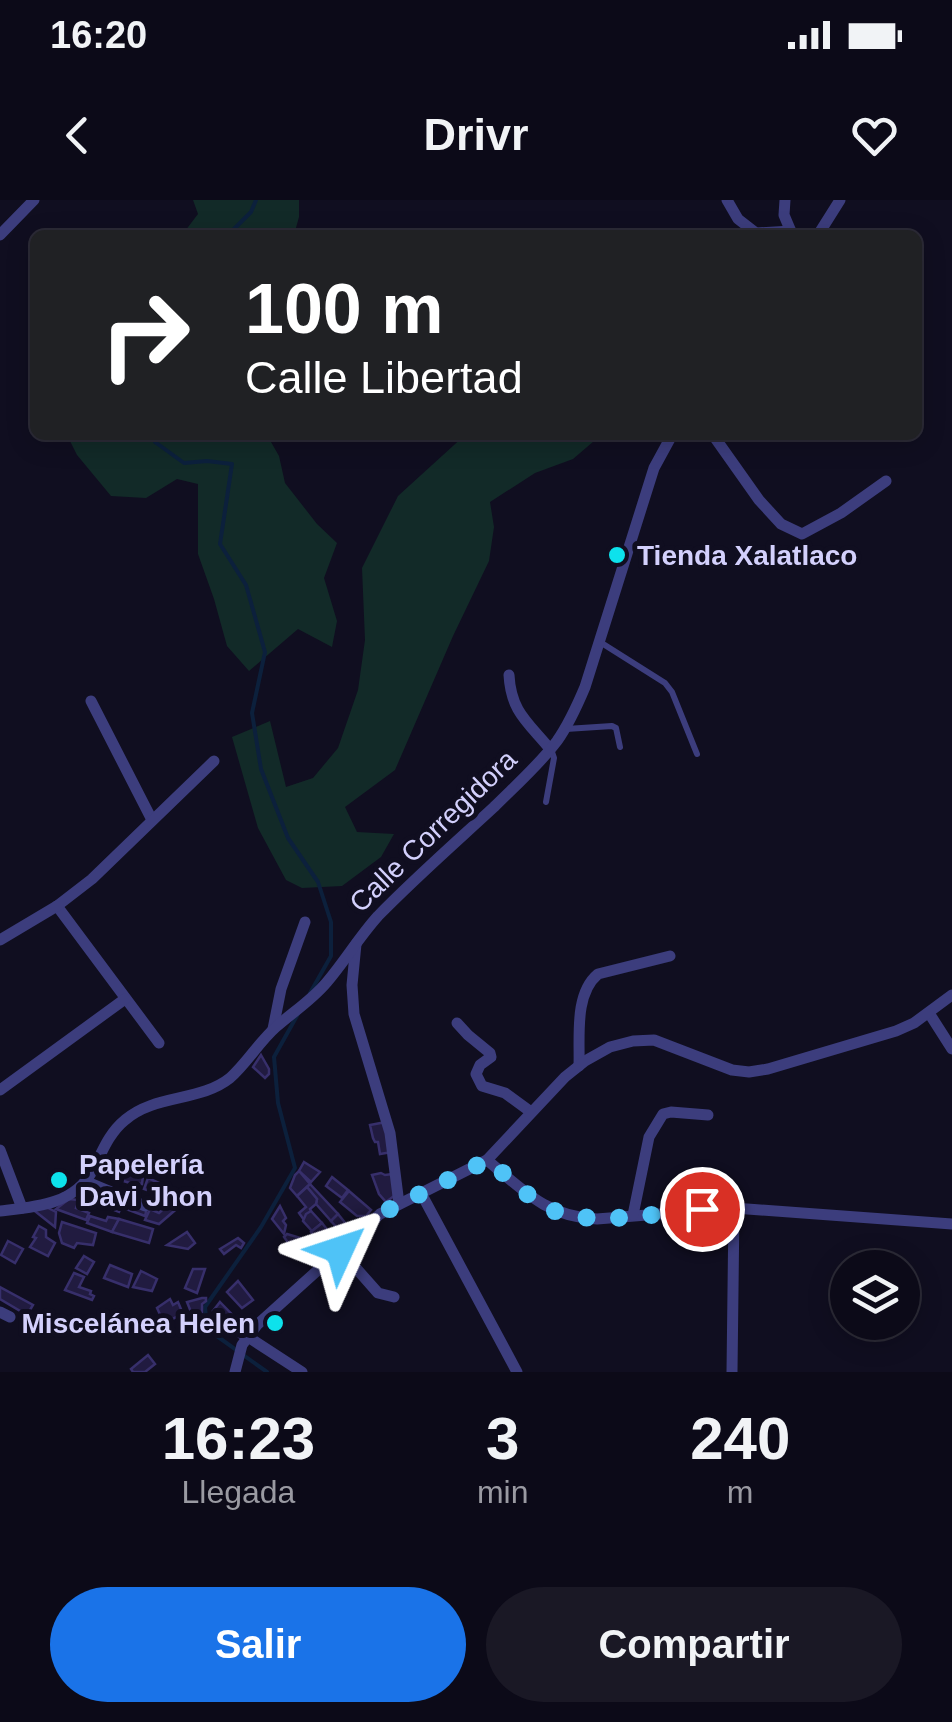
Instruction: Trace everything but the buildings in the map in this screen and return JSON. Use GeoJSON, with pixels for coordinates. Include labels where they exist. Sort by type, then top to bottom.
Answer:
{"type":"FeatureCollection","features":[{"type":"Feature","properties":{"kind":"street"},"geometry":{"type":"LineString","coordinates":[[1,231],[34,200]]}},
{"type":"Feature","properties":{"kind":"street"},"geometry":{"type":"LineString","coordinates":[[727,200],[738,219],[752,230]]}},
{"type":"Feature","properties":{"kind":"street"},"geometry":{"type":"LineString","coordinates":[[785,200],[784,215],[791,230]]}},
{"type":"Feature","properties":{"kind":"street"},"geometry":{"type":"LineString","coordinates":[[821,230],[840,200]]}},
{"type":"Feature","properties":{"kind":"street","name":"Calle Corregidora"},"geometry":{"type":"LineString","coordinates":[[86,1181],[105,1145],[125,1120],[151,1105],[213,1088],[228,1079],[273,1030],[310,1000],[393,901],[550,749],[564,730],[584,687],[654,468],[669,440]]}},
{"type":"Feature","properties":{"kind":"street"},"geometry":{"type":"LineString","coordinates":[[717,440],[759,500],[782,524],[802,534],[842,513],[886,481]]}},
{"type":"Feature","properties":{"kind":"street"},"geometry":{"type":"LineString","coordinates":[[509,675],[510,696],[516,708],[550,749]]}},
{"type":"Feature","properties":{"kind":"street"},"geometry":{"type":"LineString","coordinates":[[91,701],[152,820]]}},
{"type":"Feature","properties":{"kind":"street"},"geometry":{"type":"LineString","coordinates":[[0,940],[57,906],[92,879],[214,761]]}},
{"type":"Feature","properties":{"kind":"street"},"geometry":{"type":"LineString","coordinates":[[57,906],[159,1043]]}},
{"type":"Feature","properties":{"kind":"street"},"geometry":{"type":"LineString","coordinates":[[273,1030],[305,922]]}},
{"type":"Feature","properties":{"kind":"street"},"geometry":{"type":"LineString","coordinates":[[357,941],[352,984],[354,1014],[390,1132],[399,1204]]}},
{"type":"Feature","properties":{"kind":"street"},"geometry":{"type":"LineString","coordinates":[[578,1066],[580,1010],[591,980],[598,974],[670,956]]}},
{"type":"Feature","properties":{"kind":"street"},"geometry":{"type":"LineString","coordinates":[[236,1369],[245,1341],[256,1325],[367,1225],[399,1204],[488,1160],[578,1066],[610,1048],[654,1040],[732,1070],[758,1070],[896,1031],[952,996]]}},
{"type":"Feature","properties":{"kind":"street"},"geometry":{"type":"LineString","coordinates":[[0,1090],[124,999]]}},
{"type":"Feature","properties":{"kind":"street"},"geometry":{"type":"LineString","coordinates":[[929,1013],[952,1049]]}},
{"type":"Feature","properties":{"kind":"street"},"geometry":{"type":"LineString","coordinates":[[457,1023],[490,1053],[491,1057],[476,1074],[482,1086],[505,1093],[531,1112]]}},
{"type":"Feature","properties":{"kind":"street"},"geometry":{"type":"LineString","coordinates":[[633,1215],[649,1137],[663,1114],[708,1115]]}},
{"type":"Feature","properties":{"kind":"street"},"geometry":{"type":"LineString","coordinates":[[0,1150],[22,1208]]}},
{"type":"Feature","properties":{"kind":"street"},"geometry":{"type":"LineString","coordinates":[[488,1160],[535,1200],[551,1210],[579,1218],[734,1208],[952,1224]]}},
{"type":"Feature","properties":{"kind":"street"},"geometry":{"type":"LineString","coordinates":[[0,1211],[56,1202],[86,1181],[145,1206]]}},
{"type":"Feature","properties":{"kind":"street"},"geometry":{"type":"LineString","coordinates":[[421,1193],[518,1372]]}},
{"type":"Feature","properties":{"kind":"street"},"geometry":{"type":"LineString","coordinates":[[732,1372],[734,1208]]}},
{"type":"Feature","properties":{"kind":"street"},"geometry":{"type":"LineString","coordinates":[[340,1250],[378,1294],[394,1297]]}},
{"type":"Feature","properties":{"kind":"street"},"geometry":{"type":"LineString","coordinates":[[245,1341],[302,1372]]}},
{"type":"Feature","properties":{"kind":"lane"},"geometry":{"type":"LineString","coordinates":[[599,642],[665,683],[698,754]]}},
{"type":"Feature","properties":{"kind":"lane"},"geometry":{"type":"LineString","coordinates":[[564,730],[612,726],[616,728],[620,747]]}},
{"type":"Feature","properties":{"kind":"lane"},"geometry":{"type":"LineString","coordinates":[[546,802],[554,758],[550,749]]}},
{"type":"Feature","properties":{"kind":"green space"},"geometry":{"type":"Polygon","coordinates":[[[193,200],[299,200],[295,230],[186,230],[198,214],[193,200]]]}},
{"type":"Feature","properties":{"kind":"green space"},"geometry":{"type":"Polygon","coordinates":[[[70,440],[270,440],[279,456],[285,483],[337,543],[324,578],[337,621],[332,647],[298,629],[249,671],[227,646],[198,554],[198,484],[177,479],[146,498],[111,496],[70,440]]]}},
{"type":"Feature","properties":{"kind":"green space"},"geometry":{"type":"Polygon","coordinates":[[[460,440],[595,440],[573,459],[535,473],[490,502],[494,527],[489,561],[395,770],[345,807],[357,832],[394,834],[381,857],[342,886],[302,888],[286,880],[258,828],[232,737],[270,721],[286,787],[313,778],[338,748],[358,690],[365,640],[362,568],[398,496],[460,440]]]}},
{"type":"Feature","properties":{"kind":"waterway"},"geometry":{"type":"LineString","coordinates":[[233,230],[251,212],[256,200]]}},
{"type":"Feature","properties":{"kind":"waterway"},"geometry":{"type":"LineString","coordinates":[[155,440],[184,463],[232,464],[220,544],[246,585],[265,652],[252,713],[261,769],[288,838],[318,882],[331,922],[331,956],[310,993]]}},
{"type":"Feature","properties":{"kind":"waterway"},"geometry":{"type":"LineString","coordinates":[[267,1372],[207,1329],[205,1307],[261,1227],[295,1168],[278,1103],[274,1057],[298,1014]]}},
{"type":"Feature","properties":{"kind":"place","name":"Tienda Xalatlaco"},"geometry":{"type":"Point","coordinates":[617,555]}},
{"type":"Feature","properties":{"kind":"place","name":"Papelería Davi Jhon"},"geometry":{"type":"Point","coordinates":[59,1180]}},
{"type":"Feature","properties":{"kind":"place","name":"Miscelánea Helen"},"geometry":{"type":"Point","coordinates":[275,1323]}},
{"type":"Feature","properties":{"kind":"route"},"geometry":{"type":"LineString","coordinates":[[340,1250],[380,1214],[488,1160],[535,1200],[564,1215],[597,1218],[702,1209]]}}]}
